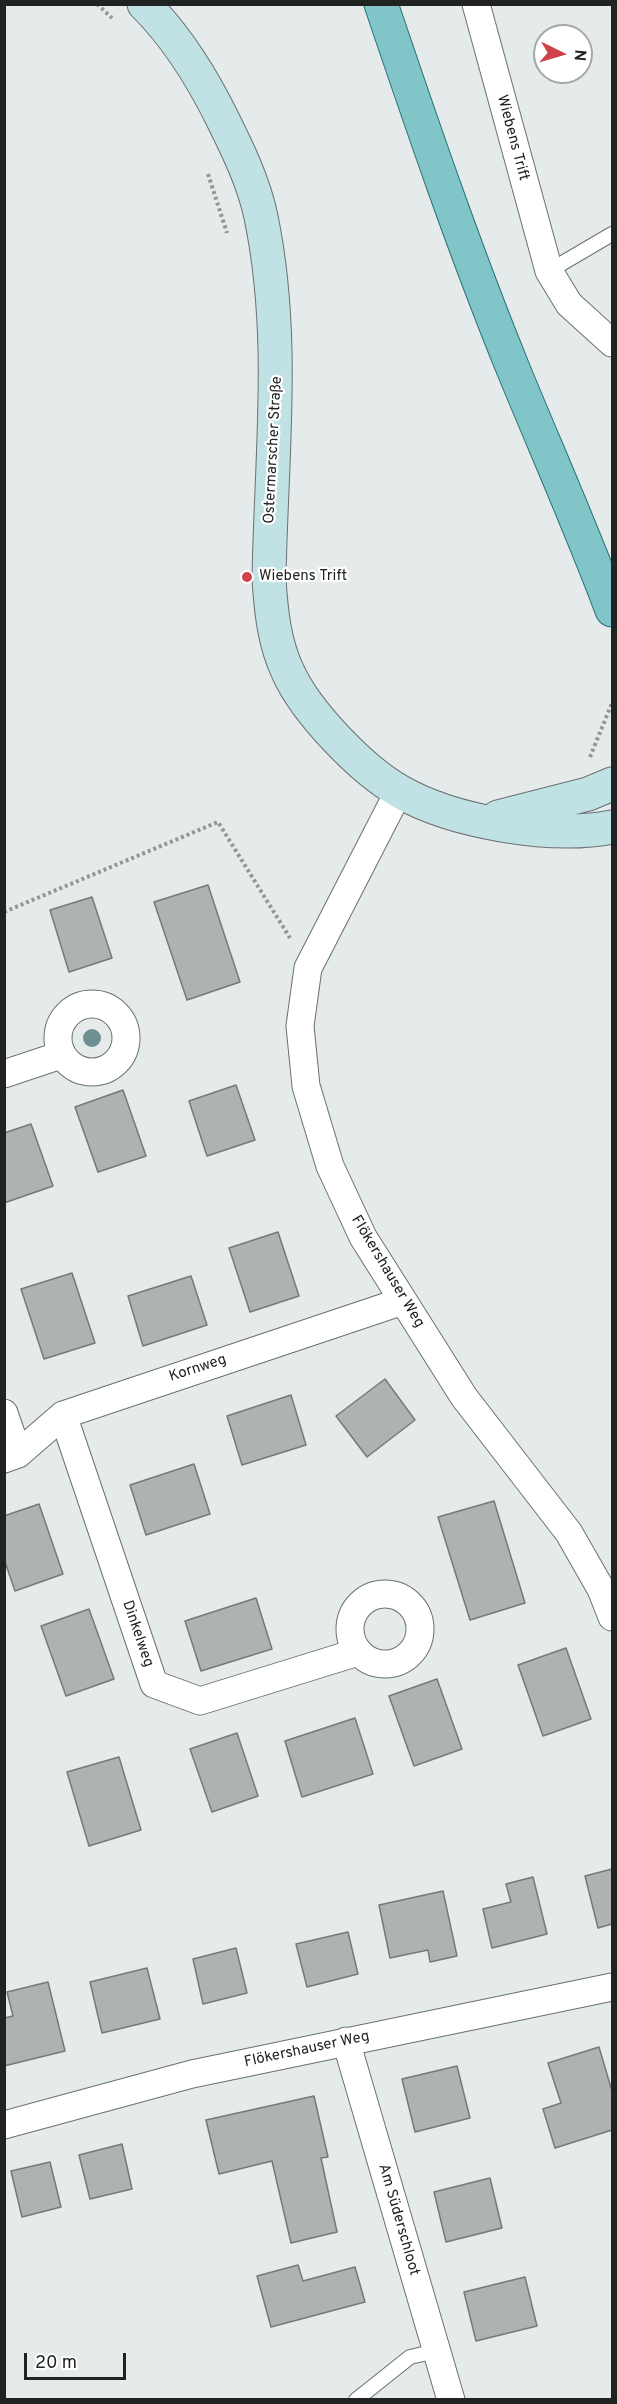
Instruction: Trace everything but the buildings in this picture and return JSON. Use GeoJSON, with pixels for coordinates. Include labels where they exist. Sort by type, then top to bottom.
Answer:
{"type":"FeatureCollection","features":[{"type":"Feature","properties":{"kind":"main road","name":"Ostermarscher Straße"},"geometry":{"type":"LineString","coordinates":[[144,4],[163,24],[204,81],[238,151],[260,214],[274,290],[278,373],[269,579],[271,610],[288,672],[305,699],[344,748],[399,791],[442,809],[485,820],[542,829],[612,827]]}},
{"type":"Feature","properties":{"kind":"main road"},"geometry":{"type":"LineString","coordinates":[[381,4],[445,193],[514,372],[573,508],[612,610]]}},
{"type":"Feature","properties":{"kind":"main road"},"geometry":{"type":"LineString","coordinates":[[573,508],[612,572]]}},
{"type":"Feature","properties":{"kind":"main road","name":"Ostermarscher Straße"},"geometry":{"type":"LineString","coordinates":[[485,820],[588,794],[612,784]]}},
{"type":"Feature","properties":{"kind":"street","name":"Wiebens Trift"},"geometry":{"type":"LineString","coordinates":[[476,4],[549,271]]}},
{"type":"Feature","properties":{"kind":"street"},"geometry":{"type":"LineString","coordinates":[[549,271],[569,304],[612,343]]}},
{"type":"Feature","properties":{"kind":"street","name":"Flökershauser Weg"},"geometry":{"type":"LineString","coordinates":[[399,791],[308,968],[300,1026],[306,1086],[330,1166],[363,1237],[464,1397],[569,1533],[601,1588],[612,1617]]}},
{"type":"Feature","properties":{"kind":"street"},"geometry":{"type":"LineString","coordinates":[[4,1074],[61,1055]]}},
{"type":"Feature","properties":{"kind":"street","name":"Kornweg"},"geometry":{"type":"LineString","coordinates":[[11,1456],[63,1414],[403,1301]]}},
{"type":"Feature","properties":{"kind":"street"},"geometry":{"type":"LineString","coordinates":[[4,1413],[11,1456]]}},
{"type":"Feature","properties":{"kind":"street","name":"Dinkelweg"},"geometry":{"type":"LineString","coordinates":[[63,1414],[154,1684],[200,1701],[358,1652]]}},
{"type":"Feature","properties":{"kind":"street","name":"Flökershauser Weg"},"geometry":{"type":"LineString","coordinates":[[4,2125],[192,2074],[612,1987]]}},
{"type":"Feature","properties":{"kind":"street","name":"Am Süderschloot"},"geometry":{"type":"LineString","coordinates":[[346,2041],[451,2400]]}},
{"type":"Feature","properties":{"kind":"lane"},"geometry":{"type":"LineString","coordinates":[[549,271],[612,234]]}},
{"type":"Feature","properties":{"kind":"lane"},"geometry":{"type":"LineString","coordinates":[[356,2400],[410,2356],[436,2351]]}},
{"type":"Feature","properties":{"kind":"path"},"geometry":{"type":"LineString","coordinates":[[4,912],[218,822],[308,968]]}},
{"type":"Feature","properties":{"kind":"place","name":"Wiebens Trift"},"geometry":{"type":"Point","coordinates":[247,577]}}]}
